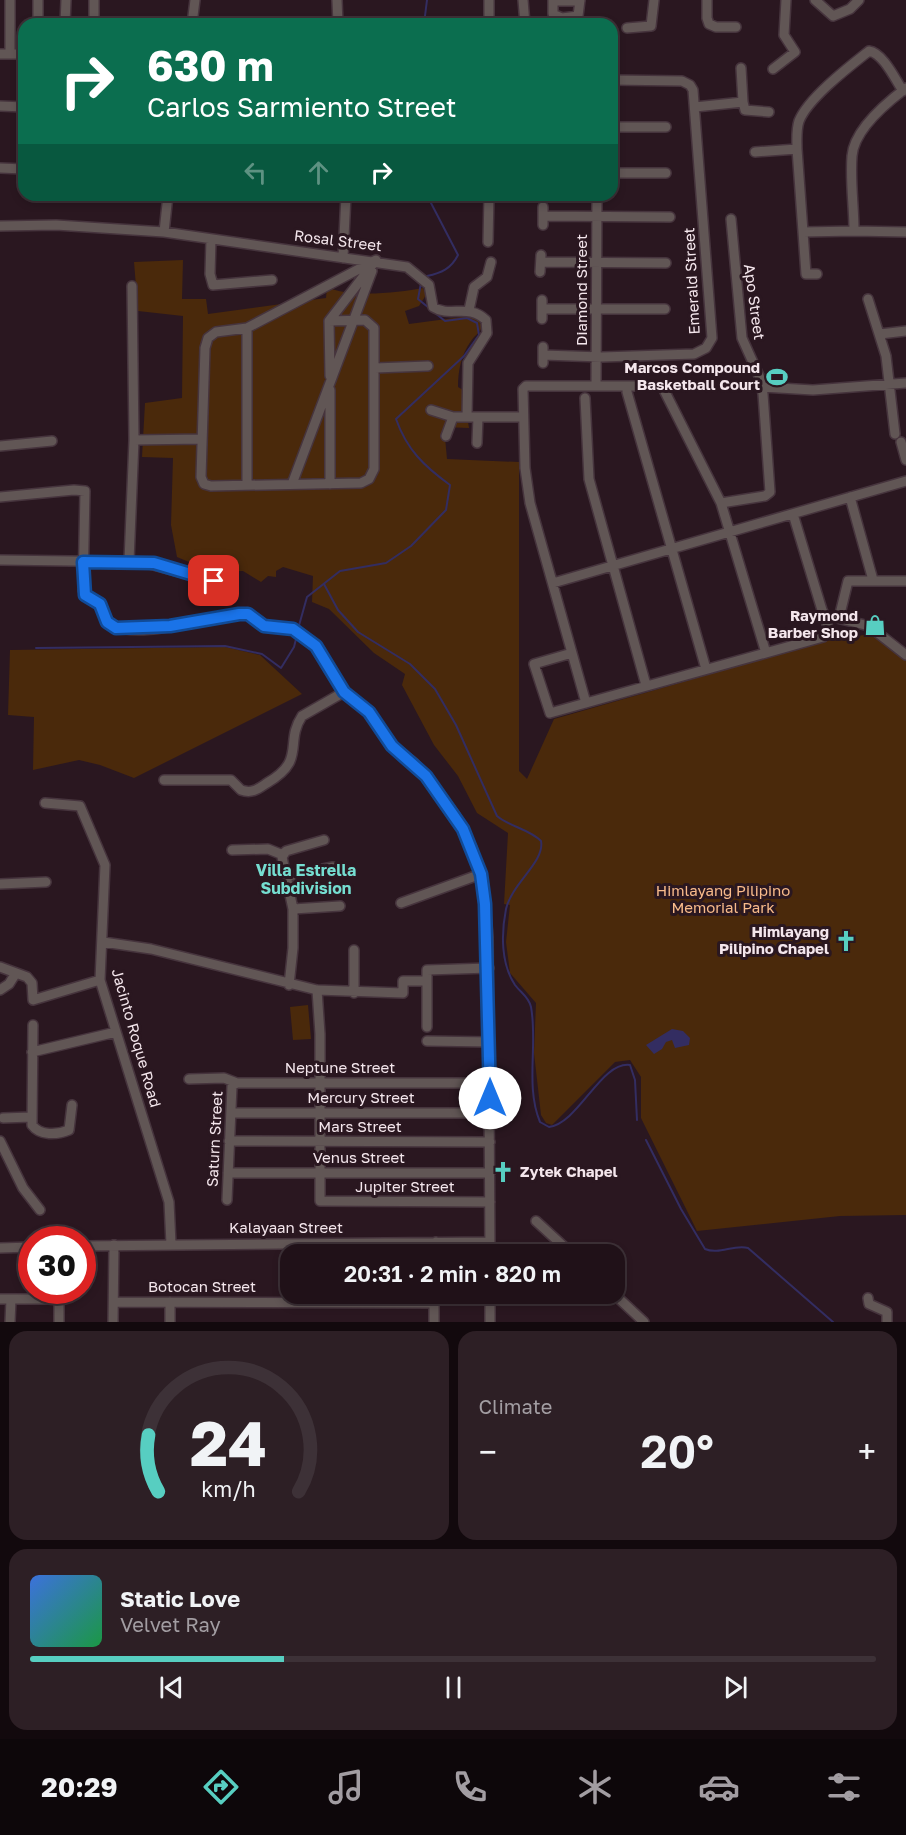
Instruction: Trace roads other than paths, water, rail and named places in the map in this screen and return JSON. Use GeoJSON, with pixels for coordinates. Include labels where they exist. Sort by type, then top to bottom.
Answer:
{"type":"FeatureCollection","features":[{"type":"Feature","properties":{"kind":"street"},"geometry":{"type":"LineString","coordinates":[[5,54],[10,0]]}},
{"type":"Feature","properties":{"kind":"street"},"geometry":{"type":"LineString","coordinates":[[38,0],[38,18]]}},
{"type":"Feature","properties":{"kind":"street"},"geometry":{"type":"LineString","coordinates":[[65,18],[66,0]]}},
{"type":"Feature","properties":{"kind":"street"},"geometry":{"type":"LineString","coordinates":[[94,0],[94,18]]}},
{"type":"Feature","properties":{"kind":"street"},"geometry":{"type":"LineString","coordinates":[[193,18],[195,0]]}},
{"type":"Feature","properties":{"kind":"street"},"geometry":{"type":"LineString","coordinates":[[337,0],[338,18]]}},
{"type":"Feature","properties":{"kind":"street"},"geometry":{"type":"LineString","coordinates":[[489,0],[489,18]]}},
{"type":"Feature","properties":{"kind":"street"},"geometry":{"type":"LineString","coordinates":[[523,0],[524,18]]}},
{"type":"Feature","properties":{"kind":"street"},"geometry":{"type":"LineString","coordinates":[[627,28],[651,26],[654,0]]}},
{"type":"Feature","properties":{"kind":"street"},"geometry":{"type":"LineString","coordinates":[[707,0],[709,24],[716,27],[736,27]]}},
{"type":"Feature","properties":{"kind":"street"},"geometry":{"type":"LineString","coordinates":[[773,69],[795,52],[784,35],[786,0]]}},
{"type":"Feature","properties":{"kind":"street"},"geometry":{"type":"LineString","coordinates":[[815,0],[833,16],[841,14],[859,0]]}},
{"type":"Feature","properties":{"kind":"street"},"geometry":{"type":"LineString","coordinates":[[553,1],[580,1],[578,16],[562,18],[553,14],[553,1]]}},
{"type":"Feature","properties":{"kind":"street"},"geometry":{"type":"LineString","coordinates":[[817,274],[806,274],[797,149],[797,134],[802,114],[818,96],[869,51],[873,51],[904,89],[871,121],[855,146],[852,155],[854,231]]}},
{"type":"Feature","properties":{"kind":"street"},"geometry":{"type":"LineString","coordinates":[[741,68],[742,102],[746,110],[769,112]]}},
{"type":"Feature","properties":{"kind":"street","name":"Emerald Street"},"geometry":{"type":"LineString","coordinates":[[543,355],[597,357],[694,354],[706,348],[712,338],[695,107],[690,85],[678,80],[618,80]]}},
{"type":"Feature","properties":{"kind":"street"},"geometry":{"type":"LineString","coordinates":[[695,107],[742,102]]}},
{"type":"Feature","properties":{"kind":"street"},"geometry":{"type":"LineString","coordinates":[[0,106],[18,107]]}},
{"type":"Feature","properties":{"kind":"street"},"geometry":{"type":"LineString","coordinates":[[618,127],[666,127]]}},
{"type":"Feature","properties":{"kind":"street"},"geometry":{"type":"LineString","coordinates":[[755,152],[797,149]]}},
{"type":"Feature","properties":{"kind":"street"},"geometry":{"type":"LineString","coordinates":[[0,168],[18,170]]}},
{"type":"Feature","properties":{"kind":"street"},"geometry":{"type":"LineString","coordinates":[[618,173],[666,174]]}},
{"type":"Feature","properties":{"kind":"street"},"geometry":{"type":"LineString","coordinates":[[164,232],[167,201]]}},
{"type":"Feature","properties":{"kind":"street"},"geometry":{"type":"LineString","coordinates":[[343,258],[344,201]]}},
{"type":"Feature","properties":{"kind":"street"},"geometry":{"type":"LineString","coordinates":[[488,242],[489,201]]}},
{"type":"Feature","properties":{"kind":"street","name":"Diamond Street"},"geometry":{"type":"LineString","coordinates":[[596,385],[597,201]]}},
{"type":"Feature","properties":{"kind":"street"},"geometry":{"type":"LineString","coordinates":[[543,216],[670,217]]}},
{"type":"Feature","properties":{"kind":"street","name":"Apo Street"},"geometry":{"type":"LineString","coordinates":[[721,503],[769,494],[762,387],[742,338],[730,219]]}},
{"type":"Feature","properties":{"kind":"street","name":"Rosal Street"},"geometry":{"type":"LineString","coordinates":[[0,226],[56,225],[164,232],[376,261],[407,267],[422,279],[431,292],[433,307],[438,310],[469,310]]}},
{"type":"Feature","properties":{"kind":"street"},"geometry":{"type":"LineString","coordinates":[[803,232],[906,232]]}},
{"type":"Feature","properties":{"kind":"street"},"geometry":{"type":"LineString","coordinates":[[211,239],[210,274],[213,285],[272,279]]}},
{"type":"Feature","properties":{"kind":"street"},"geometry":{"type":"LineString","coordinates":[[329,321],[358,320],[370,323],[375,334],[372,475],[361,483],[204,484],[201,477],[206,342],[216,332],[248,328],[376,261]]}},
{"type":"Feature","properties":{"kind":"street"},"geometry":{"type":"LineString","coordinates":[[330,484],[329,321],[376,261]]}},
{"type":"Feature","properties":{"kind":"street"},"geometry":{"type":"LineString","coordinates":[[291,484],[376,261]]}},
{"type":"Feature","properties":{"kind":"street"},"geometry":{"type":"LineString","coordinates":[[467,417],[468,363],[488,327],[486,320],[480,314],[469,310],[474,287],[487,277],[491,262]]}},
{"type":"Feature","properties":{"kind":"street"},"geometry":{"type":"LineString","coordinates":[[541,263],[666,263]]}},
{"type":"Feature","properties":{"kind":"street"},"geometry":{"type":"LineString","coordinates":[[129,561],[134,440],[132,286]]}},
{"type":"Feature","properties":{"kind":"street"},"geometry":{"type":"LineString","coordinates":[[868,299],[886,356],[898,438],[906,460]]}},
{"type":"Feature","properties":{"kind":"street"},"geometry":{"type":"LineString","coordinates":[[542,309],[665,309]]}},
{"type":"Feature","properties":{"kind":"street"},"geometry":{"type":"LineString","coordinates":[[247,485],[248,328]]}},
{"type":"Feature","properties":{"kind":"street"},"geometry":{"type":"LineString","coordinates":[[880,333],[906,331]]}},
{"type":"Feature","properties":{"kind":"street"},"geometry":{"type":"LineString","coordinates":[[375,368],[428,366]]}},
{"type":"Feature","properties":{"kind":"street"},"geometry":{"type":"LineString","coordinates":[[762,387],[772,385],[813,390],[906,383]]}},
{"type":"Feature","properties":{"kind":"street"},"geometry":{"type":"LineString","coordinates":[[586,703],[526,485],[523,389],[526,386],[660,385],[721,503],[766,653]]}},
{"type":"Feature","properties":{"kind":"street"},"geometry":{"type":"LineString","coordinates":[[627,392],[706,669]]}},
{"type":"Feature","properties":{"kind":"street"},"geometry":{"type":"LineString","coordinates":[[585,398],[587,472],[646,685]]}},
{"type":"Feature","properties":{"kind":"street"},"geometry":{"type":"LineString","coordinates":[[431,410],[453,417],[523,419]]}},
{"type":"Feature","properties":{"kind":"street"},"geometry":{"type":"LineString","coordinates":[[447,436],[453,417]]}},
{"type":"Feature","properties":{"kind":"street"},"geometry":{"type":"LineString","coordinates":[[477,443],[478,417]]}},
{"type":"Feature","properties":{"kind":"street"},"geometry":{"type":"LineString","coordinates":[[134,440],[202,439]]}},
{"type":"Feature","properties":{"kind":"street"},"geometry":{"type":"LineString","coordinates":[[0,446],[52,441]]}},
{"type":"Feature","properties":{"kind":"street"},"geometry":{"type":"LineString","coordinates":[[553,583],[906,481]]}},
{"type":"Feature","properties":{"kind":"street"},"geometry":{"type":"LineString","coordinates":[[0,497],[85,491],[83,562],[85,595],[100,604],[107,622],[116,628],[170,626],[248,614],[264,626],[293,629],[305,637],[326,660],[344,692],[369,712],[388,742],[414,763],[447,804],[463,829],[481,874],[489,969],[490,1242]]}},
{"type":"Feature","properties":{"kind":"street"},"geometry":{"type":"LineString","coordinates":[[850,497],[873,580]]}},
{"type":"Feature","properties":{"kind":"street"},"geometry":{"type":"LineString","coordinates":[[572,653],[534,664],[550,713],[823,637],[827,630],[827,619],[822,610],[793,514]]}},
{"type":"Feature","properties":{"kind":"street"},"geometry":{"type":"LineString","coordinates":[[0,560],[129,561],[166,566],[214,581]]}},
{"type":"Feature","properties":{"kind":"street"},"geometry":{"type":"LineString","coordinates":[[839,618],[849,581],[906,582]]}},
{"type":"Feature","properties":{"kind":"street"},"geometry":{"type":"LineString","coordinates":[[827,619],[839,618],[869,626],[906,655]]}},
{"type":"Feature","properties":{"kind":"street"},"geometry":{"type":"LineString","coordinates":[[164,780],[231,780],[241,790],[254,791],[285,771],[294,751],[298,722],[302,716],[344,692]]}},
{"type":"Feature","properties":{"kind":"street","name":"Jacinto Roque Road"},"geometry":{"type":"LineString","coordinates":[[45,803],[80,806],[101,850],[105,865],[100,980],[169,1202],[171,1244]]}},
{"type":"Feature","properties":{"kind":"street"},"geometry":{"type":"LineString","coordinates":[[289,985],[293,948],[292,909],[288,876],[282,859],[286,851],[324,840]]}},
{"type":"Feature","properties":{"kind":"street"},"geometry":{"type":"LineString","coordinates":[[232,850],[268,849],[283,855]]}},
{"type":"Feature","properties":{"kind":"street"},"geometry":{"type":"LineString","coordinates":[[288,876],[333,867]]}},
{"type":"Feature","properties":{"kind":"street"},"geometry":{"type":"LineString","coordinates":[[400,903],[481,874]]}},
{"type":"Feature","properties":{"kind":"street"},"geometry":{"type":"LineString","coordinates":[[0,885],[46,882]]}},
{"type":"Feature","properties":{"kind":"street"},"geometry":{"type":"LineString","coordinates":[[292,909],[340,906]]}},
{"type":"Feature","properties":{"kind":"street"},"geometry":{"type":"LineString","coordinates":[[103,942],[152,949],[289,985],[317,990],[403,993],[403,981],[427,981]]}},
{"type":"Feature","properties":{"kind":"street"},"geometry":{"type":"LineString","coordinates":[[354,950],[354,993]]}},
{"type":"Feature","properties":{"kind":"street"},"geometry":{"type":"LineString","coordinates":[[0,967],[27,977],[32,983],[33,1000],[100,980]]}},
{"type":"Feature","properties":{"kind":"street"},"geometry":{"type":"LineString","coordinates":[[427,1027],[427,970],[489,969]]}},
{"type":"Feature","properties":{"kind":"street"},"geometry":{"type":"LineString","coordinates":[[0,990],[9,984],[16,973]]}},
{"type":"Feature","properties":{"kind":"street"},"geometry":{"type":"LineString","coordinates":[[317,990],[320,1173]]}},
{"type":"Feature","properties":{"kind":"street"},"geometry":{"type":"LineString","coordinates":[[33,1025],[31,1117],[36,1131],[62,1133],[69,1130],[72,1105]]}},
{"type":"Feature","properties":{"kind":"street"},"geometry":{"type":"LineString","coordinates":[[32,1052],[116,1032]]}},
{"type":"Feature","properties":{"kind":"street"},"geometry":{"type":"LineString","coordinates":[[427,1041],[490,1042]]}},
{"type":"Feature","properties":{"kind":"street","name":"Neptune Street"},"geometry":{"type":"LineString","coordinates":[[189,1079],[224,1078],[237,1083],[490,1083]]}},
{"type":"Feature","properties":{"kind":"street","name":"Saturn Street"},"geometry":{"type":"LineString","coordinates":[[227,1200],[232,1086],[237,1083]]}},
{"type":"Feature","properties":{"kind":"street","name":"Mercury Street"},"geometry":{"type":"LineString","coordinates":[[231,1113],[490,1113]]}},
{"type":"Feature","properties":{"kind":"street"},"geometry":{"type":"LineString","coordinates":[[3,1118],[31,1117]]}},
{"type":"Feature","properties":{"kind":"street"},"geometry":{"type":"LineString","coordinates":[[0,1141],[23,1188],[40,1210]]}},
{"type":"Feature","properties":{"kind":"street","name":"Mars Street"},"geometry":{"type":"LineString","coordinates":[[229,1141],[490,1142]]}},
{"type":"Feature","properties":{"kind":"street","name":"Venus Street"},"geometry":{"type":"LineString","coordinates":[[228,1173],[490,1173]]}},
{"type":"Feature","properties":{"kind":"street","name":"Jupiter Street"},"geometry":{"type":"LineString","coordinates":[[320,1173],[320,1201],[490,1202]]}},
{"type":"Feature","properties":{"kind":"street"},"geometry":{"type":"LineString","coordinates":[[536,1221],[561,1244]]}},
{"type":"Feature","properties":{"kind":"street","name":"Kalayaan Street"},"geometry":{"type":"LineString","coordinates":[[96,1245],[490,1242]]}},
{"type":"Feature","properties":{"kind":"street"},"geometry":{"type":"LineString","coordinates":[[114,1245],[114,1322]]}},
{"type":"Feature","properties":{"kind":"street"},"geometry":{"type":"LineString","coordinates":[[0,1248],[18,1247]]}},
{"type":"Feature","properties":{"kind":"street"},"geometry":{"type":"LineString","coordinates":[[0,1299],[18,1298]]}},
{"type":"Feature","properties":{"kind":"street"},"geometry":{"type":"LineString","coordinates":[[868,1298],[869,1304],[887,1312],[887,1322]]}},
{"type":"Feature","properties":{"kind":"street"},"geometry":{"type":"LineString","coordinates":[[7,1318],[11,1299]]}},
{"type":"Feature","properties":{"kind":"street","name":"Botocan Street"},"geometry":{"type":"LineString","coordinates":[[114,1302],[280,1300]]}},
{"type":"Feature","properties":{"kind":"street"},"geometry":{"type":"LineString","coordinates":[[170,1302],[170,1322]]}},
{"type":"Feature","properties":{"kind":"street"},"geometry":{"type":"LineString","coordinates":[[59,1304],[59,1322]]}},
{"type":"Feature","properties":{"kind":"street"},"geometry":{"type":"LineString","coordinates":[[434,1304],[434,1322]]}},
{"type":"Feature","properties":{"kind":"street"},"geometry":{"type":"LineString","coordinates":[[490,1304],[490,1322]]}},
{"type":"Feature","properties":{"kind":"street"},"geometry":{"type":"LineString","coordinates":[[625,1304],[644,1322]]}},
{"type":"Feature","properties":{"kind":"waterway"},"geometry":{"type":"LineString","coordinates":[[425,18],[427,0]]}},
{"type":"Feature","properties":{"kind":"waterway"},"geometry":{"type":"LineString","coordinates":[[425,279],[449,267],[458,255],[432,201]]}},
{"type":"Feature","properties":{"kind":"waterway"},"geometry":{"type":"LineString","coordinates":[[298,629],[307,597],[340,571],[386,563],[411,546],[446,510],[450,485],[417,456],[405,440],[396,419],[464,356],[479,335],[477,323],[467,318],[445,321],[418,299],[421,283]]}},
{"type":"Feature","properties":{"kind":"waterway"},"geometry":{"type":"LineString","coordinates":[[324,584],[338,610],[358,632],[410,664],[435,689],[456,725],[497,816],[541,841],[538,857],[509,899],[504,919],[503,938],[510,977],[531,1007],[533,1094],[540,1122],[549,1127],[560,1123],[580,1105],[609,1072],[619,1066],[630,1065],[635,1080],[637,1120]]}},
{"type":"Feature","properties":{"kind":"waterway"},"geometry":{"type":"LineString","coordinates":[[36,648],[225,646],[262,654],[281,668],[294,647],[297,635]]}},
{"type":"Feature","properties":{"kind":"waterway"},"geometry":{"type":"LineString","coordinates":[[646,1140],[681,1209],[705,1249],[716,1251],[737,1247],[748,1248],[833,1322]]}},
{"type":"Feature","properties":{"kind":"place","name":"Marcos Compound Basketball Court"},"geometry":{"type":"Point","coordinates":[777,377]}},
{"type":"Feature","properties":{"kind":"place","name":"Raymond Barber Shop"},"geometry":{"type":"Point","coordinates":[875,625]}},
{"type":"Feature","properties":{"kind":"place","name":"Himlayang Pilipino Chapel"},"geometry":{"type":"Point","coordinates":[846,941]}},
{"type":"Feature","properties":{"kind":"place","name":"Zytek Chapel"},"geometry":{"type":"Point","coordinates":[503,1172]}},
{"type":"Feature","properties":{"kind":"district","name":"Villa Estrella Subdivision"},"geometry":{"type":"Point","coordinates":[306,879]}},
{"type":"Feature","properties":{"kind":"park label","name":"Himlayang Pilipino Memorial Park"},"geometry":{"type":"Point","coordinates":[723,900]}}]}
